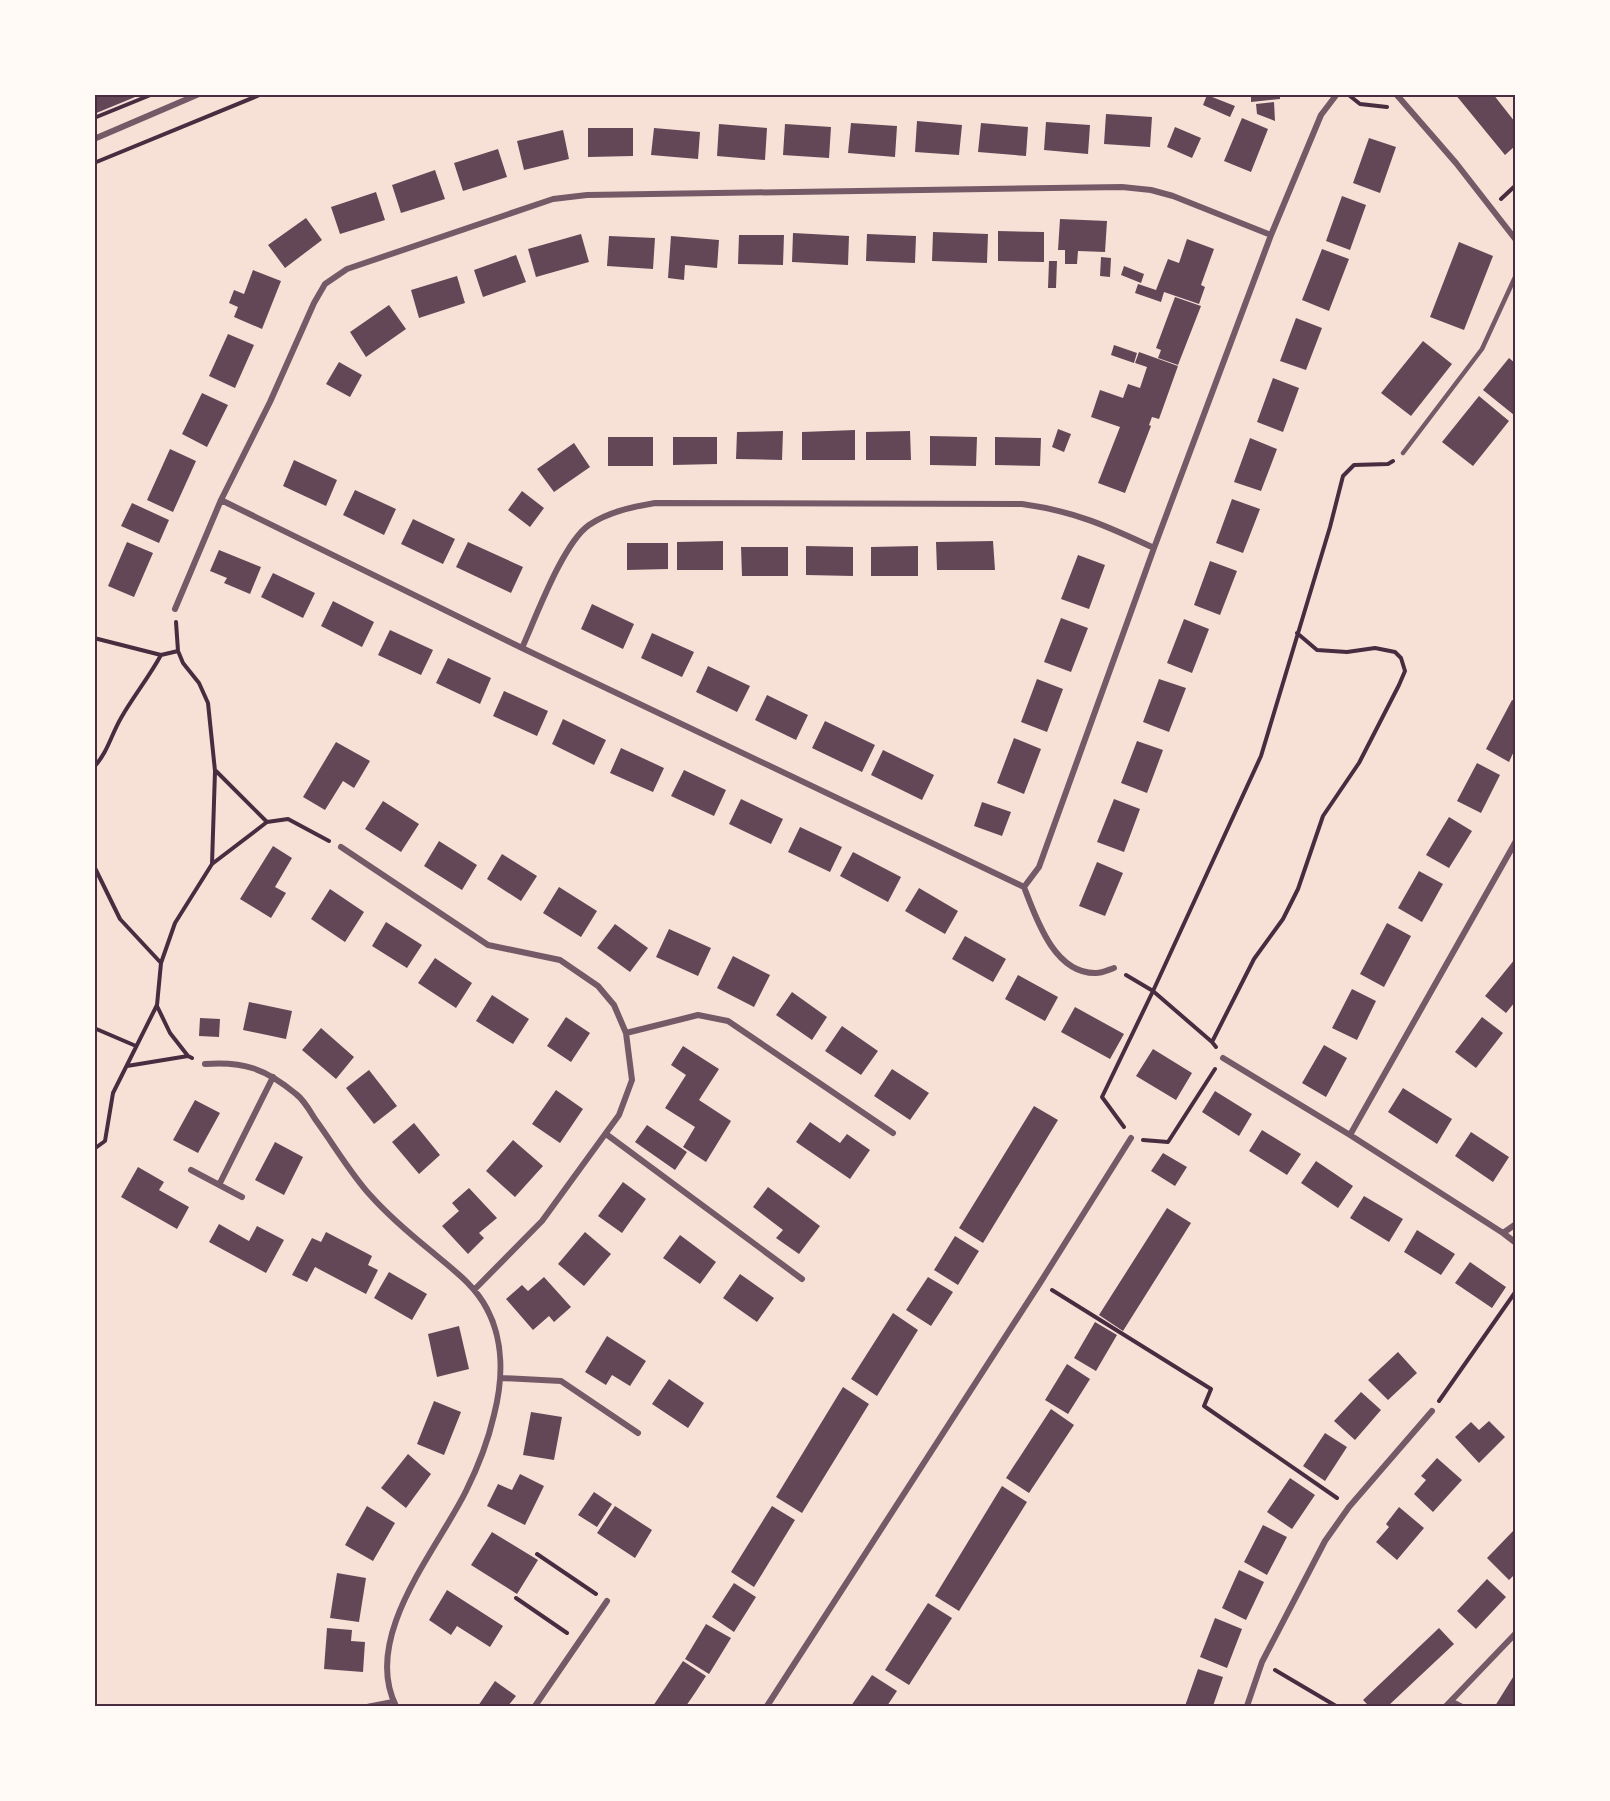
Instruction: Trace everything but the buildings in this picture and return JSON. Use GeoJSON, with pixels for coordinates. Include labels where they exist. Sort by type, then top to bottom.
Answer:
{"type":"FeatureCollection","features":[{"type":"Feature","properties":{"kind":"street"},"geometry":{"type":"LineString","coordinates":[[182,102],[193,94]]}},
{"type":"Feature","properties":{"kind":"street"},"geometry":{"type":"LineString","coordinates":[[94,139],[200,94]]}},
{"type":"Feature","properties":{"kind":"street"},"geometry":{"type":"LineString","coordinates":[[1024,887],[1039,867],[1154,548],[1271,235],[1321,115],[1337,94]]}},
{"type":"Feature","properties":{"kind":"street"},"geometry":{"type":"LineString","coordinates":[[1396,94],[1456,164],[1515,240]]}},
{"type":"Feature","properties":{"kind":"street"},"geometry":{"type":"LineString","coordinates":[[175,609],[221,500],[270,402],[314,303],[325,284],[347,269],[553,199],[599,195],[1122,187],[1151,190],[1173,196],[1271,235]]}},
{"type":"Feature","properties":{"kind":"street"},"geometry":{"type":"LineString","coordinates":[[221,500],[522,648],[1024,887],[1046,939],[1065,961],[1083,972],[1098,974],[1114,968]]}},
{"type":"Feature","properties":{"kind":"street"},"geometry":{"type":"LineString","coordinates":[[522,648],[568,547],[588,526],[619,510],[655,503],[1022,504],[1053,508],[1101,523],[1154,548]]}},
{"type":"Feature","properties":{"kind":"street"},"geometry":{"type":"LineString","coordinates":[[1350,1135],[1515,842]]}},
{"type":"Feature","properties":{"kind":"street"},"geometry":{"type":"LineString","coordinates":[[341,847],[488,945],[560,960],[598,986],[614,1005],[626,1033],[632,1080],[619,1115],[542,1221],[476,1289]]}},
{"type":"Feature","properties":{"kind":"street"},"geometry":{"type":"LineString","coordinates":[[626,1033],[698,1015],[728,1021],[893,1133]]}},
{"type":"Feature","properties":{"kind":"street"},"geometry":{"type":"LineString","coordinates":[[1223,1058],[1350,1135],[1515,1243]]}},
{"type":"Feature","properties":{"kind":"street"},"geometry":{"type":"LineString","coordinates":[[205,1064],[227,1063],[250,1066],[273,1077],[298,1095],[370,1195],[421,1243],[476,1289],[488,1310],[497,1334],[501,1378],[494,1415],[484,1449],[466,1492],[404,1600],[392,1632],[388,1660],[389,1683],[395,1704]]}},
{"type":"Feature","properties":{"kind":"street"},"geometry":{"type":"LineString","coordinates":[[219,1185],[273,1077]]}},
{"type":"Feature","properties":{"kind":"street"},"geometry":{"type":"LineString","coordinates":[[606,1134],[802,1279]]}},
{"type":"Feature","properties":{"kind":"street"},"geometry":{"type":"LineString","coordinates":[[767,1707],[1131,1138]]}},
{"type":"Feature","properties":{"kind":"street"},"geometry":{"type":"LineString","coordinates":[[191,1170],[242,1197]]}},
{"type":"Feature","properties":{"kind":"street"},"geometry":{"type":"LineString","coordinates":[[1503,1233],[1515,1224]]}},
{"type":"Feature","properties":{"kind":"street"},"geometry":{"type":"LineString","coordinates":[[501,1378],[561,1381],[638,1433]]}},
{"type":"Feature","properties":{"kind":"street"},"geometry":{"type":"LineString","coordinates":[[1247,1707],[1262,1662],[1325,1540],[1349,1507],[1432,1411]]}},
{"type":"Feature","properties":{"kind":"street"},"geometry":{"type":"LineString","coordinates":[[535,1707],[607,1601]]}},
{"type":"Feature","properties":{"kind":"street"},"geometry":{"type":"LineString","coordinates":[[1446,1707],[1515,1633]]}},
{"type":"Feature","properties":{"kind":"lane"},"geometry":{"type":"LineString","coordinates":[[1403,453],[1482,349],[1515,275]]}},
{"type":"Feature","properties":{"kind":"lane"},"geometry":{"type":"LineString","coordinates":[[1452,1701],[1462,1707]]}},
{"type":"Feature","properties":{"kind":"lane"},"geometry":{"type":"LineString","coordinates":[[368,1707],[395,1704]]}},
{"type":"Feature","properties":{"kind":"path"},"geometry":{"type":"LineString","coordinates":[[94,118],[153,94]]}},
{"type":"Feature","properties":{"kind":"path"},"geometry":{"type":"LineString","coordinates":[[94,163],[262,94]]}},
{"type":"Feature","properties":{"kind":"path"},"geometry":{"type":"LineString","coordinates":[[1114,968],[1153,991],[1212,1042],[1223,1058],[1168,1142],[1131,1138],[1102,1097],[1153,991],[1261,756],[1330,527],[1343,476],[1354,465],[1388,464],[1403,453]]}},
{"type":"Feature","properties":{"kind":"path"},"geometry":{"type":"LineString","coordinates":[[175,609],[178,651],[183,663],[199,683],[208,703],[215,771],[212,864]]}},
{"type":"Feature","properties":{"kind":"path"},"geometry":{"type":"LineString","coordinates":[[1212,1042],[1254,959],[1283,919],[1298,889],[1323,816],[1359,763],[1404,671],[1401,658],[1395,652],[1375,648],[1347,652],[1317,650],[1297,633]]}},
{"type":"Feature","properties":{"kind":"path"},"geometry":{"type":"LineString","coordinates":[[94,638],[161,655],[178,651]]}},
{"type":"Feature","properties":{"kind":"path"},"geometry":{"type":"LineString","coordinates":[[94,767],[104,757],[121,719],[161,655]]}},
{"type":"Feature","properties":{"kind":"path"},"geometry":{"type":"LineString","coordinates":[[215,771],[267,822]]}},
{"type":"Feature","properties":{"kind":"path"},"geometry":{"type":"LineString","coordinates":[[94,1149],[105,1142],[113,1093],[157,1005],[160,963],[175,923],[212,864],[267,822],[288,819],[341,847]]}},
{"type":"Feature","properties":{"kind":"path"},"geometry":{"type":"LineString","coordinates":[[94,866],[120,920],[160,963]]}},
{"type":"Feature","properties":{"kind":"path"},"geometry":{"type":"LineString","coordinates":[[157,1005],[170,1033],[188,1056],[205,1064]]}},
{"type":"Feature","properties":{"kind":"path"},"geometry":{"type":"LineString","coordinates":[[94,1028],[136,1046]]}},
{"type":"Feature","properties":{"kind":"path"},"geometry":{"type":"LineString","coordinates":[[127,1066],[188,1056]]}},
{"type":"Feature","properties":{"kind":"path"},"geometry":{"type":"LineString","coordinates":[[1040,1283],[1211,1389],[1204,1406],[1349,1507]]}},
{"type":"Feature","properties":{"kind":"path"},"geometry":{"type":"LineString","coordinates":[[1432,1411],[1515,1291]]}},
{"type":"Feature","properties":{"kind":"path"},"geometry":{"type":"LineString","coordinates":[[537,1554],[607,1601]]}},
{"type":"Feature","properties":{"kind":"path"},"geometry":{"type":"LineString","coordinates":[[516,1598],[579,1641]]}},
{"type":"Feature","properties":{"kind":"path"},"geometry":{"type":"LineString","coordinates":[[1262,1662],[1336,1707]]}}]}
